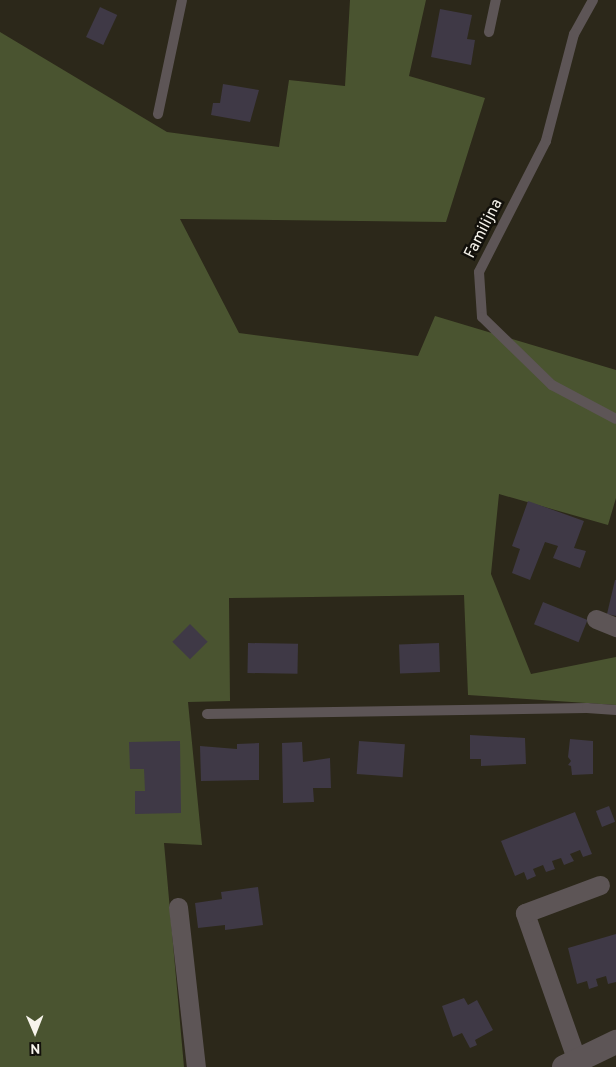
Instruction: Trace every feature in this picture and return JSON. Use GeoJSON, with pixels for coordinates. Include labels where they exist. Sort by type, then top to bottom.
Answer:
{"type":"FeatureCollection","features":[{"type":"Feature","properties":{"kind":"street"},"geometry":{"type":"LineString","coordinates":[[596,619],[616,627]]}},
{"type":"Feature","properties":{"kind":"street"},"geometry":{"type":"LineString","coordinates":[[600,885],[525,913],[571,1064],[616,1042]]}},
{"type":"Feature","properties":{"kind":"street"},"geometry":{"type":"LineString","coordinates":[[178,907],[196,1067]]}},
{"type":"Feature","properties":{"kind":"lane"},"geometry":{"type":"LineString","coordinates":[[158,114],[182,0]]}},
{"type":"Feature","properties":{"kind":"lane"},"geometry":{"type":"LineString","coordinates":[[489,32],[496,0]]}},
{"type":"Feature","properties":{"kind":"lane","name":"Familijna"},"geometry":{"type":"LineString","coordinates":[[592,0],[574,34],[546,141],[479,272],[482,317],[552,385],[616,419]]}},
{"type":"Feature","properties":{"kind":"lane"},"geometry":{"type":"LineString","coordinates":[[207,714],[587,708],[616,710]]}},
{"type":"Feature","properties":{"kind":"green space"},"geometry":{"type":"Polygon","coordinates":[[[350,0],[426,0],[409,76],[485,98],[446,222],[180,219],[239,333],[418,356],[435,316],[616,370],[616,498],[608,525],[499,494],[491,574],[531,674],[616,657],[616,705],[468,695],[464,595],[229,598],[230,701],[188,702],[202,845],[164,843],[184,1067],[0,1067],[0,32],[167,132],[279,147],[289,80],[345,86],[350,0]]]}},
{"type":"Feature","properties":{"kind":"building"},"geometry":{"type":"Polygon","coordinates":[[[100,7],[117,15],[103,45],[86,37],[100,7]]]}},
{"type":"Feature","properties":{"kind":"building"},"geometry":{"type":"Polygon","coordinates":[[[440,9],[472,15],[467,39],[475,40],[471,65],[431,57],[440,9]]]}},
{"type":"Feature","properties":{"kind":"building"},"geometry":{"type":"Polygon","coordinates":[[[223,84],[259,90],[250,122],[211,115],[213,103],[220,103],[223,84]]]}},
{"type":"Feature","properties":{"kind":"building"},"geometry":{"type":"Polygon","coordinates":[[[528,501],[584,521],[574,548],[586,551],[580,568],[553,558],[558,546],[545,542],[530,580],[512,573],[520,549],[512,546],[528,501]]]}},
{"type":"Feature","properties":{"kind":"building"},"geometry":{"type":"Polygon","coordinates":[[[616,580],[616,616],[607,614],[616,580]]]}},
{"type":"Feature","properties":{"kind":"building"},"geometry":{"type":"Polygon","coordinates":[[[543,602],[588,620],[579,642],[534,624],[543,602]]]}},
{"type":"Feature","properties":{"kind":"building"},"geometry":{"type":"Polygon","coordinates":[[[190,624],[208,642],[190,659],[172,642],[190,624]]]}},
{"type":"Feature","properties":{"kind":"building"},"geometry":{"type":"Polygon","coordinates":[[[248,643],[298,644],[297,674],[247,673],[248,643]]]}},
{"type":"Feature","properties":{"kind":"building"},"geometry":{"type":"Polygon","coordinates":[[[439,643],[440,672],[400,673],[399,644],[439,643]]]}},
{"type":"Feature","properties":{"kind":"building"},"geometry":{"type":"Polygon","coordinates":[[[470,735],[525,738],[526,764],[481,766],[481,759],[470,759],[470,735]]]}},
{"type":"Feature","properties":{"kind":"building"},"geometry":{"type":"Polygon","coordinates":[[[570,739],[593,741],[593,774],[572,775],[571,766],[568,765],[571,761],[568,757],[570,739]]]}},
{"type":"Feature","properties":{"kind":"building"},"geometry":{"type":"Polygon","coordinates":[[[180,741],[181,813],[135,814],[135,791],[145,791],[144,769],[130,769],[129,742],[180,741]]]}},
{"type":"Feature","properties":{"kind":"building"},"geometry":{"type":"Polygon","coordinates":[[[359,741],[405,744],[403,777],[357,774],[359,741]]]}},
{"type":"Feature","properties":{"kind":"building"},"geometry":{"type":"Polygon","coordinates":[[[302,742],[303,762],[330,758],[331,788],[313,788],[314,802],[283,803],[282,743],[302,742]]]}},
{"type":"Feature","properties":{"kind":"building"},"geometry":{"type":"Polygon","coordinates":[[[259,743],[259,780],[201,781],[200,746],[237,749],[237,744],[259,743]]]}},
{"type":"Feature","properties":{"kind":"building"},"geometry":{"type":"Polygon","coordinates":[[[609,806],[615,822],[602,827],[596,811],[609,806]]]}},
{"type":"Feature","properties":{"kind":"building"},"geometry":{"type":"Polygon","coordinates":[[[575,812],[592,854],[583,857],[580,850],[570,854],[574,861],[564,865],[561,858],[552,861],[555,869],[546,872],[543,865],[533,869],[536,876],[527,880],[524,872],[515,876],[501,841],[575,812]]]}},
{"type":"Feature","properties":{"kind":"building"},"geometry":{"type":"Polygon","coordinates":[[[258,887],[263,925],[225,930],[225,925],[198,928],[195,903],[222,899],[221,892],[258,887]]]}},
{"type":"Feature","properties":{"kind":"building"},"geometry":{"type":"Polygon","coordinates":[[[616,934],[616,982],[608,984],[606,976],[596,979],[598,986],[589,989],[587,981],[577,984],[568,948],[616,934]]]}},
{"type":"Feature","properties":{"kind":"building"},"geometry":{"type":"Polygon","coordinates":[[[464,998],[468,1005],[477,1000],[493,1030],[475,1040],[477,1045],[470,1048],[462,1033],[453,1037],[442,1006],[464,998]]]}}]}
